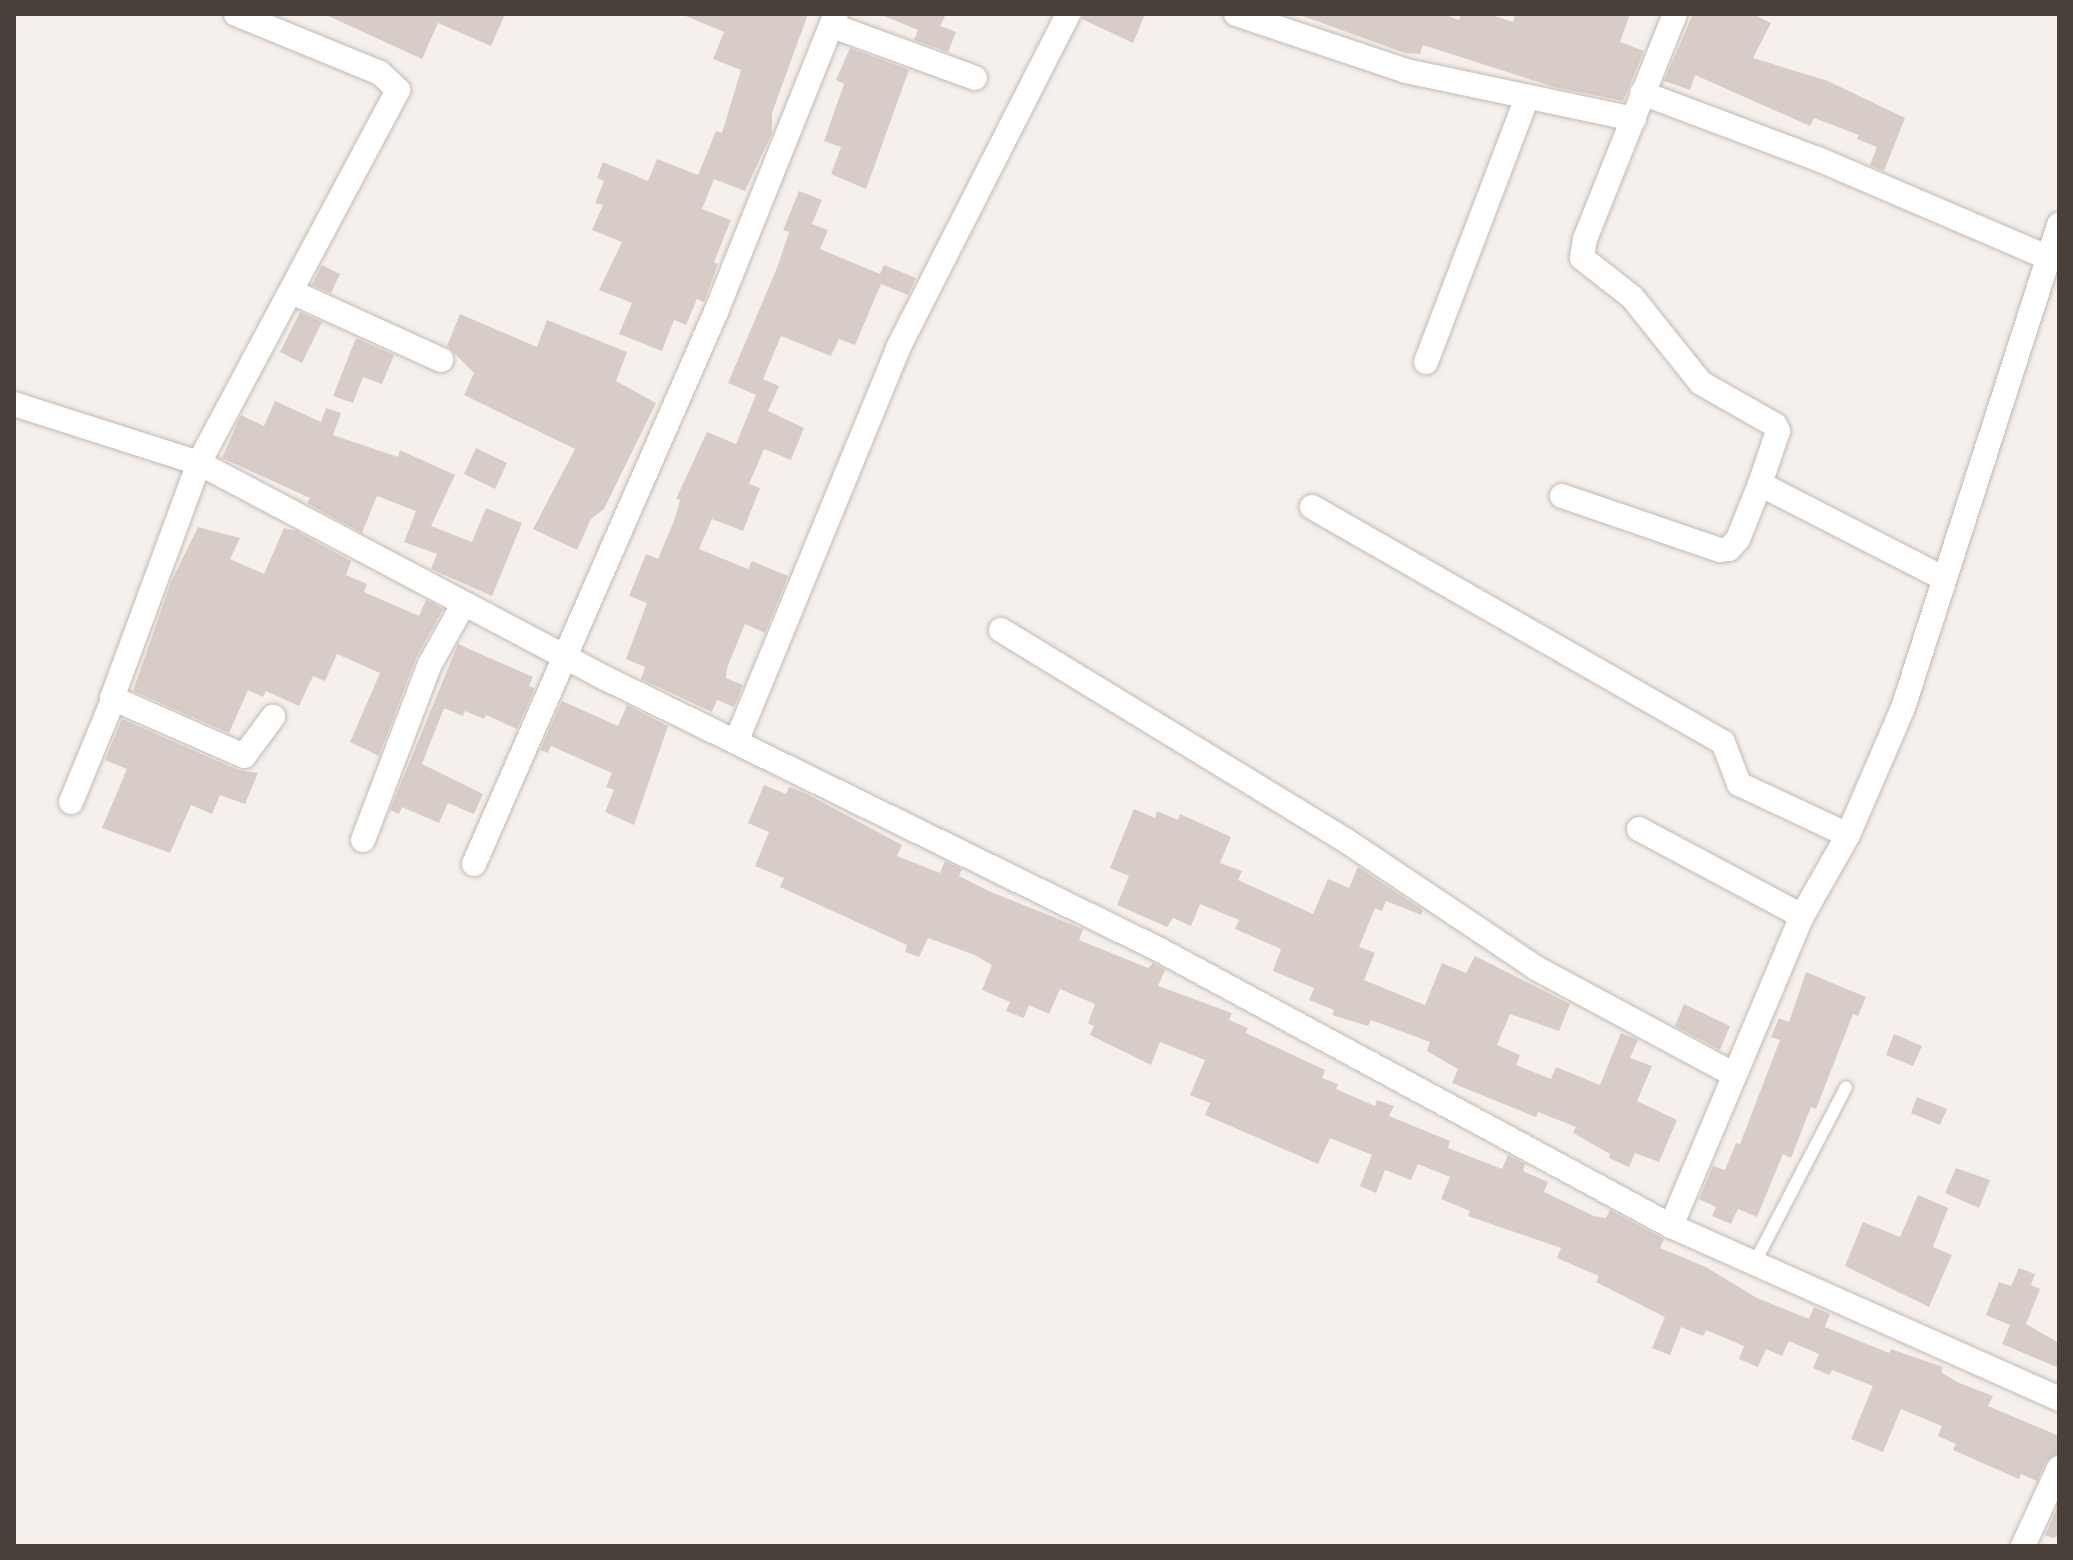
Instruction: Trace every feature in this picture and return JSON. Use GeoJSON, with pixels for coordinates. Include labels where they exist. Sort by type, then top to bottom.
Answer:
{"type":"FeatureCollection","features":[{"type":"Feature","properties":{"kind":"street"},"geometry":{"type":"LineString","coordinates":[[71,802],[113,700],[199,463],[398,90],[380,73],[236,14]]}},
{"type":"Feature","properties":{"kind":"street"},"geometry":{"type":"LineString","coordinates":[[736,742],[898,348],[1068,14]]}},
{"type":"Feature","properties":{"kind":"street"},"geometry":{"type":"LineString","coordinates":[[1236,14],[1346,55],[1634,119]]}},
{"type":"Feature","properties":{"kind":"street"},"geometry":{"type":"LineString","coordinates":[[1562,496],[1720,550],[1729,549],[1738,539],[1778,431],[1775,425],[1701,383],[1632,297],[1582,258],[1642,93],[1675,14]]}},
{"type":"Feature","properties":{"kind":"street"},"geometry":{"type":"LineString","coordinates":[[474,864],[563,655],[716,312],[835,20],[975,78]]}},
{"type":"Feature","properties":{"kind":"street"},"geometry":{"type":"LineString","coordinates":[[1642,93],[1818,159],[2049,258]]}},
{"type":"Feature","properties":{"kind":"street"},"geometry":{"type":"LineString","coordinates":[[1426,362],[1527,97]]}},
{"type":"Feature","properties":{"kind":"street"},"geometry":{"type":"LineString","coordinates":[[1671,1226],[1802,916],[1848,835],[1903,708],[2059,225]]}},
{"type":"Feature","properties":{"kind":"street"},"geometry":{"type":"LineString","coordinates":[[292,292],[441,360]]}},
{"type":"Feature","properties":{"kind":"street"},"geometry":{"type":"LineString","coordinates":[[14,404],[199,463],[463,605],[1158,949],[1671,1226],[2059,1399]]}},
{"type":"Feature","properties":{"kind":"street"},"geometry":{"type":"LineString","coordinates":[[1760,484],[1943,578]]}},
{"type":"Feature","properties":{"kind":"street"},"geometry":{"type":"LineString","coordinates":[[1312,507],[1723,742],[1739,784],[1848,835]]}},
{"type":"Feature","properties":{"kind":"street"},"geometry":{"type":"LineString","coordinates":[[363,840],[430,664],[463,605]]}},
{"type":"Feature","properties":{"kind":"street"},"geometry":{"type":"LineString","coordinates":[[1001,630],[1345,840],[1536,968],[1733,1074]]}},
{"type":"Feature","properties":{"kind":"street"},"geometry":{"type":"LineString","coordinates":[[113,700],[244,756],[273,717]]}},
{"type":"Feature","properties":{"kind":"street"},"geometry":{"type":"LineString","coordinates":[[1639,829],[1802,916]]}},
{"type":"Feature","properties":{"kind":"street"},"geometry":{"type":"LineString","coordinates":[[2023,1546],[2059,1468]]}},
{"type":"Feature","properties":{"kind":"lane"},"geometry":{"type":"LineString","coordinates":[[1755,1262],[1846,1087]]}},
{"type":"Feature","properties":{"kind":"building"},"geometry":{"type":"Polygon","coordinates":[[[324,14],[505,14],[491,46],[438,23],[422,59],[324,14]]]}},
{"type":"Feature","properties":{"kind":"building"},"geometry":{"type":"Polygon","coordinates":[[[681,14],[808,14],[772,113],[772,133],[745,191],[714,179],[702,209],[731,220],[714,262],[718,264],[704,302],[697,299],[686,325],[674,320],[662,351],[619,334],[632,303],[599,290],[622,242],[592,230],[603,205],[595,203],[604,181],[597,178],[603,162],[648,181],[657,159],[698,175],[716,131],[722,133],[741,70],[713,59],[724,32],[681,14]]]}},
{"type":"Feature","properties":{"kind":"building"},"geometry":{"type":"Polygon","coordinates":[[[879,14],[946,14],[940,26],[956,32],[948,52],[914,40],[918,30],[879,14]]]}},
{"type":"Feature","properties":{"kind":"building"},"geometry":{"type":"Polygon","coordinates":[[[1083,14],[1145,14],[1133,43],[1082,19],[1083,14]]]}},
{"type":"Feature","properties":{"kind":"building"},"geometry":{"type":"Polygon","coordinates":[[[1297,14],[1442,14],[1459,20],[1461,14],[1489,14],[1513,22],[1515,14],[1630,14],[1620,42],[1644,51],[1623,101],[1554,87],[1423,45],[1420,54],[1405,53],[1297,14]]]}},
{"type":"Feature","properties":{"kind":"building"},"geometry":{"type":"Polygon","coordinates":[[[1693,14],[1753,14],[1771,23],[1753,58],[1828,81],[1905,118],[1884,171],[1870,165],[1877,147],[1857,139],[1859,135],[1814,118],[1810,126],[1695,75],[1690,90],[1664,81],[1693,14]]]}},
{"type":"Feature","properties":{"kind":"building"},"geometry":{"type":"Polygon","coordinates":[[[850,48],[909,70],[866,189],[831,174],[841,147],[824,141],[844,84],[836,80],[850,48]]]}},
{"type":"Feature","properties":{"kind":"building"},"geometry":{"type":"Polygon","coordinates":[[[799,191],[822,200],[812,224],[828,230],[820,249],[880,274],[884,265],[916,278],[908,295],[881,284],[855,345],[839,339],[831,356],[781,336],[763,379],[779,386],[768,411],[804,428],[791,460],[764,449],[749,484],[760,488],[743,531],[712,519],[699,549],[748,569],[752,561],[788,576],[765,633],[745,624],[727,668],[726,678],[743,685],[734,707],[717,700],[712,712],[641,679],[645,667],[626,659],[647,603],[629,596],[646,554],[658,559],[675,518],[680,500],[676,499],[707,432],[736,444],[756,395],[728,383],[777,268],[789,232],[783,230],[799,191]]]}},
{"type":"Feature","properties":{"kind":"building"},"geometry":{"type":"Polygon","coordinates":[[[322,265],[340,274],[331,293],[312,285],[322,265]]]}},
{"type":"Feature","properties":{"kind":"building"},"geometry":{"type":"Polygon","coordinates":[[[300,312],[322,322],[302,363],[280,352],[300,312]]]}},
{"type":"Feature","properties":{"kind":"building"},"geometry":{"type":"Polygon","coordinates":[[[460,314],[537,347],[547,320],[627,352],[616,381],[656,403],[604,509],[591,519],[577,550],[533,529],[575,449],[464,395],[474,373],[447,346],[460,314]]]}},
{"type":"Feature","properties":{"kind":"building"},"geometry":{"type":"Polygon","coordinates":[[[356,338],[394,355],[382,384],[363,377],[353,403],[333,396],[356,338]]]}},
{"type":"Feature","properties":{"kind":"building"},"geometry":{"type":"Polygon","coordinates":[[[275,401],[321,422],[326,408],[341,413],[333,435],[398,457],[400,450],[455,475],[431,526],[472,542],[486,508],[522,523],[492,596],[431,569],[437,554],[404,542],[416,511],[377,496],[362,533],[307,503],[310,498],[222,458],[241,415],[264,426],[275,401]]]}},
{"type":"Feature","properties":{"kind":"building"},"geometry":{"type":"Polygon","coordinates":[[[476,448],[507,463],[495,489],[464,474],[476,448]]]}},
{"type":"Feature","properties":{"kind":"building"},"geometry":{"type":"Polygon","coordinates":[[[198,527],[240,538],[230,559],[264,574],[284,528],[296,531],[351,561],[346,575],[367,584],[364,592],[419,616],[426,600],[443,609],[416,658],[379,756],[350,742],[380,673],[337,654],[325,681],[313,676],[299,706],[266,691],[263,697],[248,690],[229,733],[133,691],[171,582],[198,527]]]}},
{"type":"Feature","properties":{"kind":"building"},"geometry":{"type":"Polygon","coordinates":[[[458,644],[533,677],[529,686],[535,688],[517,729],[486,715],[484,719],[465,711],[463,716],[444,708],[422,764],[483,794],[474,814],[448,803],[439,823],[402,807],[399,814],[390,810],[458,644]]]}},
{"type":"Feature","properties":{"kind":"building"},"geometry":{"type":"Polygon","coordinates":[[[562,701],[618,726],[627,705],[668,726],[634,825],[605,812],[614,790],[606,787],[612,773],[551,746],[548,753],[540,750],[562,701]]]}},
{"type":"Feature","properties":{"kind":"building"},"geometry":{"type":"Polygon","coordinates":[[[122,719],[238,770],[258,773],[245,804],[220,795],[212,814],[191,805],[170,853],[102,828],[127,769],[105,760],[122,719]]]}},
{"type":"Feature","properties":{"kind":"building"},"geometry":{"type":"Polygon","coordinates":[[[764,785],[786,794],[789,787],[807,794],[902,845],[897,856],[940,873],[945,861],[962,869],[959,876],[991,892],[1083,929],[1079,940],[1148,968],[1153,963],[1165,970],[1158,986],[1232,1013],[1229,1020],[1248,1028],[1246,1033],[1325,1070],[1322,1078],[1338,1084],[1336,1089],[1375,1106],[1377,1100],[1394,1106],[1389,1116],[1450,1141],[1448,1148],[1502,1169],[1508,1155],[1525,1164],[1523,1171],[1548,1182],[1544,1192],[1594,1216],[1606,1218],[1610,1210],[1664,1239],[1660,1248],[1706,1267],[1757,1298],[1809,1319],[1814,1307],[1830,1314],[1825,1327],[1889,1353],[1891,1349],[1943,1367],[1941,1372],[1957,1382],[1993,1396],[1988,1406],[2059,1436],[2059,1453],[2046,1461],[2037,1481],[2021,1474],[2019,1479],[1953,1450],[1956,1444],[1938,1436],[1942,1426],[1901,1409],[1883,1452],[1851,1439],[1873,1386],[1832,1370],[1829,1375],[1813,1368],[1819,1354],[1789,1341],[1782,1356],[1766,1349],[1758,1367],[1739,1359],[1744,1346],[1706,1330],[1703,1336],[1681,1327],[1670,1355],[1652,1348],[1665,1317],[1596,1282],[1599,1276],[1557,1258],[1561,1248],[1468,1216],[1470,1211],[1441,1199],[1450,1177],[1418,1164],[1411,1180],[1385,1170],[1376,1193],[1360,1186],[1372,1155],[1330,1138],[1318,1164],[1205,1115],[1210,1103],[1190,1095],[1205,1060],[1160,1042],[1151,1065],[1090,1035],[1094,1026],[1088,1023],[1095,1004],[1060,989],[1049,1014],[1029,1005],[1024,1018],[1006,1011],[1010,1002],[982,990],[992,965],[975,955],[928,938],[919,957],[905,952],[907,945],[780,887],[784,878],[755,866],[769,832],[748,823],[764,785]]]}},
{"type":"Feature","properties":{"kind":"building"},"geometry":{"type":"Polygon","coordinates":[[[1134,809],[1155,818],[1157,811],[1178,820],[1180,814],[1231,837],[1220,863],[1242,871],[1238,880],[1313,914],[1328,879],[1349,888],[1358,867],[1423,910],[1421,915],[1386,901],[1382,911],[1375,908],[1359,947],[1375,953],[1364,980],[1425,1005],[1442,963],[1466,973],[1475,956],[1570,1004],[1559,1031],[1510,1014],[1497,1045],[1520,1055],[1516,1065],[1551,1079],[1556,1067],[1600,1085],[1621,1033],[1638,1040],[1630,1058],[1652,1066],[1637,1101],[1677,1120],[1659,1162],[1635,1153],[1629,1167],[1609,1158],[1610,1154],[1573,1133],[1576,1127],[1538,1112],[1536,1117],[1452,1083],[1458,1069],[1427,1051],[1430,1042],[1371,1020],[1368,1026],[1332,1015],[1334,1010],[1309,1000],[1314,988],[1273,971],[1281,949],[1235,929],[1239,920],[1200,904],[1191,926],[1173,918],[1167,927],[1117,905],[1129,876],[1110,868],[1134,809]]]}},
{"type":"Feature","properties":{"kind":"building"},"geometry":{"type":"Polygon","coordinates":[[[1806,972],[1866,997],[1858,1016],[1853,1014],[1816,1109],[1811,1107],[1791,1158],[1783,1154],[1757,1217],[1738,1209],[1731,1224],[1712,1216],[1716,1207],[1699,1199],[1713,1166],[1725,1170],[1736,1143],[1740,1144],[1780,1040],[1771,1037],[1779,1018],[1789,1022],[1806,972]]]}},
{"type":"Feature","properties":{"kind":"building"},"geometry":{"type":"Polygon","coordinates":[[[1684,1004],[1730,1026],[1720,1050],[1675,1026],[1684,1004]]]}},
{"type":"Feature","properties":{"kind":"building"},"geometry":{"type":"Polygon","coordinates":[[[1894,1034],[1922,1046],[1913,1066],[1886,1055],[1894,1034]]]}},
{"type":"Feature","properties":{"kind":"building"},"geometry":{"type":"Polygon","coordinates":[[[1917,1097],[1947,1109],[1940,1125],[1911,1113],[1917,1097]]]}},
{"type":"Feature","properties":{"kind":"building"},"geometry":{"type":"Polygon","coordinates":[[[1956,1168],[1990,1180],[1979,1208],[1945,1193],[1956,1168]]]}},
{"type":"Feature","properties":{"kind":"building"},"geometry":{"type":"Polygon","coordinates":[[[1918,1195],[1948,1208],[1933,1247],[1952,1255],[1929,1307],[1845,1266],[1863,1222],[1900,1237],[1918,1195]]]}},
{"type":"Feature","properties":{"kind":"building"},"geometry":{"type":"Polygon","coordinates":[[[2019,1268],[2035,1274],[2031,1285],[2040,1289],[2026,1324],[2059,1343],[2059,1368],[2002,1344],[2010,1325],[1986,1315],[1999,1282],[2011,1286],[2019,1268]]]}},
{"type":"Feature","properties":{"kind":"building"},"geometry":{"type":"Polygon","coordinates":[[[2059,1504],[2059,1536],[2053,1538],[2045,1535],[2059,1504]]]}}]}
